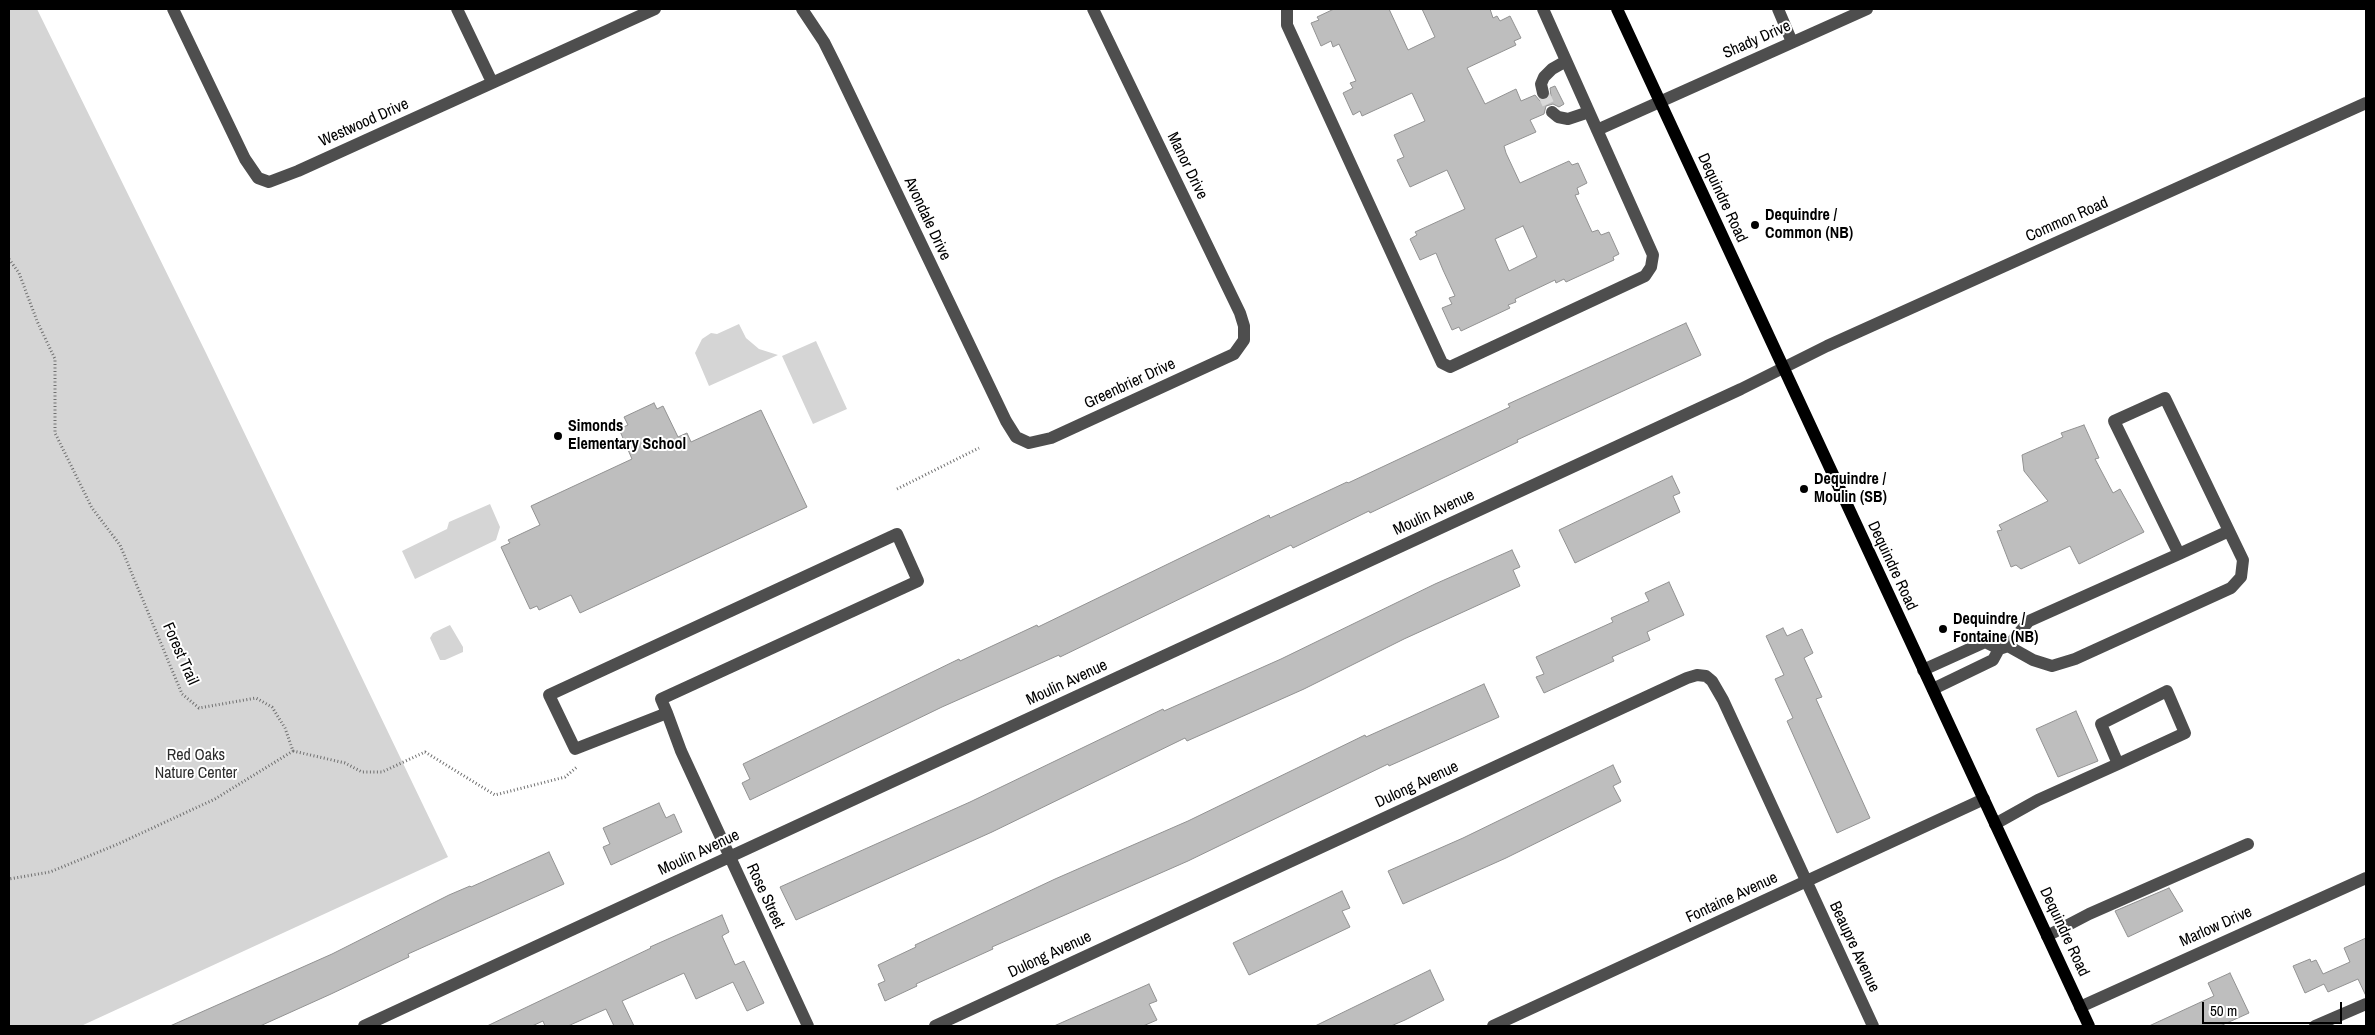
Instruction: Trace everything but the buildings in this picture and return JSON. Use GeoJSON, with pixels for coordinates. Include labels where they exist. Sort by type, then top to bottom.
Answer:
{"type":"FeatureCollection","features":[{"type":"Feature","properties":{"kind":"main road","name":"Dequindre Road"},"geometry":{"type":"LineString","coordinates":[[1617,9],[2089,1026]]}},
{"type":"Feature","properties":{"kind":"street","name":"Westwood Drive"},"geometry":{"type":"LineString","coordinates":[[172,9],[245,160],[258,178],[269,182],[298,171],[654,9]]}},
{"type":"Feature","properties":{"kind":"street"},"geometry":{"type":"LineString","coordinates":[[457,9],[492,82]]}},
{"type":"Feature","properties":{"kind":"street","name":"Avondale Drive"},"geometry":{"type":"LineString","coordinates":[[802,9],[824,42],[837,68],[1006,421],[1016,437],[1023,441]]}},
{"type":"Feature","properties":{"kind":"street","name":"Manor Drive"},"geometry":{"type":"LineString","coordinates":[[1093,9],[1240,313],[1244,326],[1244,340]]}},
{"type":"Feature","properties":{"kind":"street"},"geometry":{"type":"LineString","coordinates":[[1287,9],[1287,25],[1291,34],[1442,363],[1450,367],[1645,276],[1651,267],[1653,255],[1543,9]]}},
{"type":"Feature","properties":{"kind":"street"},"geometry":{"type":"LineString","coordinates":[[1778,9],[1792,42]]}},
{"type":"Feature","properties":{"kind":"street","name":"Shady Drive"},"geometry":{"type":"LineString","coordinates":[[1597,130],[1867,9]]}},
{"type":"Feature","properties":{"kind":"street"},"geometry":{"type":"LineString","coordinates":[[1543,92],[1541,84],[1544,77],[1552,68],[1566,61]]}},
{"type":"Feature","properties":{"kind":"street","name":"Common Road"},"geometry":{"type":"LineString","coordinates":[[1783,369],[1836,342],[2366,103]]}},
{"type":"Feature","properties":{"kind":"street"},"geometry":{"type":"LineString","coordinates":[[1552,112],[1558,117],[1568,119],[1589,112]]}},
{"type":"Feature","properties":{"kind":"street","name":"Greenbrier Drive"},"geometry":{"type":"LineString","coordinates":[[1023,441],[1040,442],[1069,430],[1234,354],[1244,340]]}},
{"type":"Feature","properties":{"kind":"street","name":"Moulin Avenue"},"geometry":{"type":"LineString","coordinates":[[364,1026],[1783,369]]}},
{"type":"Feature","properties":{"kind":"street"},"geometry":{"type":"LineString","coordinates":[[1923,670],[1985,642],[2052,666],[2075,659],[2231,588],[2241,577],[2243,560],[2165,398],[2114,421],[2179,554]]}},
{"type":"Feature","properties":{"kind":"street"},"geometry":{"type":"LineString","coordinates":[[1933,689],[1993,660],[2028,621],[2229,531]]}},
{"type":"Feature","properties":{"kind":"street"},"geometry":{"type":"LineString","coordinates":[[897,534],[918,581],[661,698],[667,713],[575,749],[549,696],[897,534]]}},
{"type":"Feature","properties":{"kind":"street","name":"Dulong Avenue"},"geometry":{"type":"LineString","coordinates":[[935,1026],[1697,675],[1706,676],[1716,688],[1806,882]]}},
{"type":"Feature","properties":{"kind":"street"},"geometry":{"type":"LineString","coordinates":[[1995,824],[2038,800],[2118,764],[2185,733],[2167,691],[2101,724],[2118,764]]}},
{"type":"Feature","properties":{"kind":"street","name":"Rose Street"},"geometry":{"type":"LineString","coordinates":[[667,713],[681,752],[808,1026]]}},
{"type":"Feature","properties":{"kind":"street","name":"Fontaine Avenue"},"geometry":{"type":"LineString","coordinates":[[1493,1026],[1984,799]]}},
{"type":"Feature","properties":{"kind":"street"},"geometry":{"type":"LineString","coordinates":[[2047,936],[2089,914],[2248,844]]}},
{"type":"Feature","properties":{"kind":"street","name":"Marlow Drive"},"geometry":{"type":"LineString","coordinates":[[2080,1007],[2366,878]]}},
{"type":"Feature","properties":{"kind":"street","name":"Beaupre Avenue"},"geometry":{"type":"LineString","coordinates":[[1806,882],[1873,1026]]}},
{"type":"Feature","properties":{"kind":"street"},"geometry":{"type":"LineString","coordinates":[[2315,1026],[2366,1004]]}},
{"type":"Feature","properties":{"kind":"path","name":"Forest Trail"},"geometry":{"type":"LineString","coordinates":[[9,259],[19,273],[37,321],[55,359],[55,433],[92,508],[120,546],[182,694],[199,708],[256,698],[272,707],[285,728],[294,751]]}},
{"type":"Feature","properties":{"kind":"path"},"geometry":{"type":"LineString","coordinates":[[897,489],[979,448]]}},
{"type":"Feature","properties":{"kind":"path"},"geometry":{"type":"LineString","coordinates":[[9,879],[50,872],[118,844],[215,799],[294,751],[346,763],[362,772],[382,772],[425,752],[495,795],[565,777],[578,766]]}},
{"type":"Feature","properties":{"kind":"green space","name":"Red Oaks Nature Center"},"geometry":{"type":"Polygon","coordinates":[[[9,9],[37,9],[206,353],[448,857],[81,1026],[9,1026],[9,9]]]}},
{"type":"Feature","properties":{"kind":"green space"},"geometry":{"type":"Polygon","coordinates":[[[739,324],[746,338],[759,349],[778,355],[709,386],[695,353],[702,339],[711,333],[717,334],[739,324]]]}},
{"type":"Feature","properties":{"kind":"green space"},"geometry":{"type":"Polygon","coordinates":[[[816,341],[847,409],[813,424],[782,356],[816,341]]]}},
{"type":"Feature","properties":{"kind":"green space"},"geometry":{"type":"Polygon","coordinates":[[[490,504],[500,527],[496,540],[415,579],[402,551],[447,529],[449,522],[490,504]]]}},
{"type":"Feature","properties":{"kind":"green space"},"geometry":{"type":"Polygon","coordinates":[[[450,625],[463,647],[463,652],[445,660],[440,660],[430,638],[433,633],[450,625]]]}},
{"type":"Feature","properties":{"kind":"tunnel"},"geometry":{"type":"LineString","coordinates":[[1543,93],[1552,112]]}},
{"type":"Feature","properties":{"kind":"place","name":"Dequindre / Common (NB)"},"geometry":{"type":"Point","coordinates":[1755,225]}},
{"type":"Feature","properties":{"kind":"place","name":"Simonds Elementary School"},"geometry":{"type":"Point","coordinates":[558,436]}},
{"type":"Feature","properties":{"kind":"place","name":"Dequindre / Moulin (SB)"},"geometry":{"type":"Point","coordinates":[1804,489]}},
{"type":"Feature","properties":{"kind":"place","name":"Dequindre / Fontaine (NB)"},"geometry":{"type":"Point","coordinates":[1943,629]}}]}
